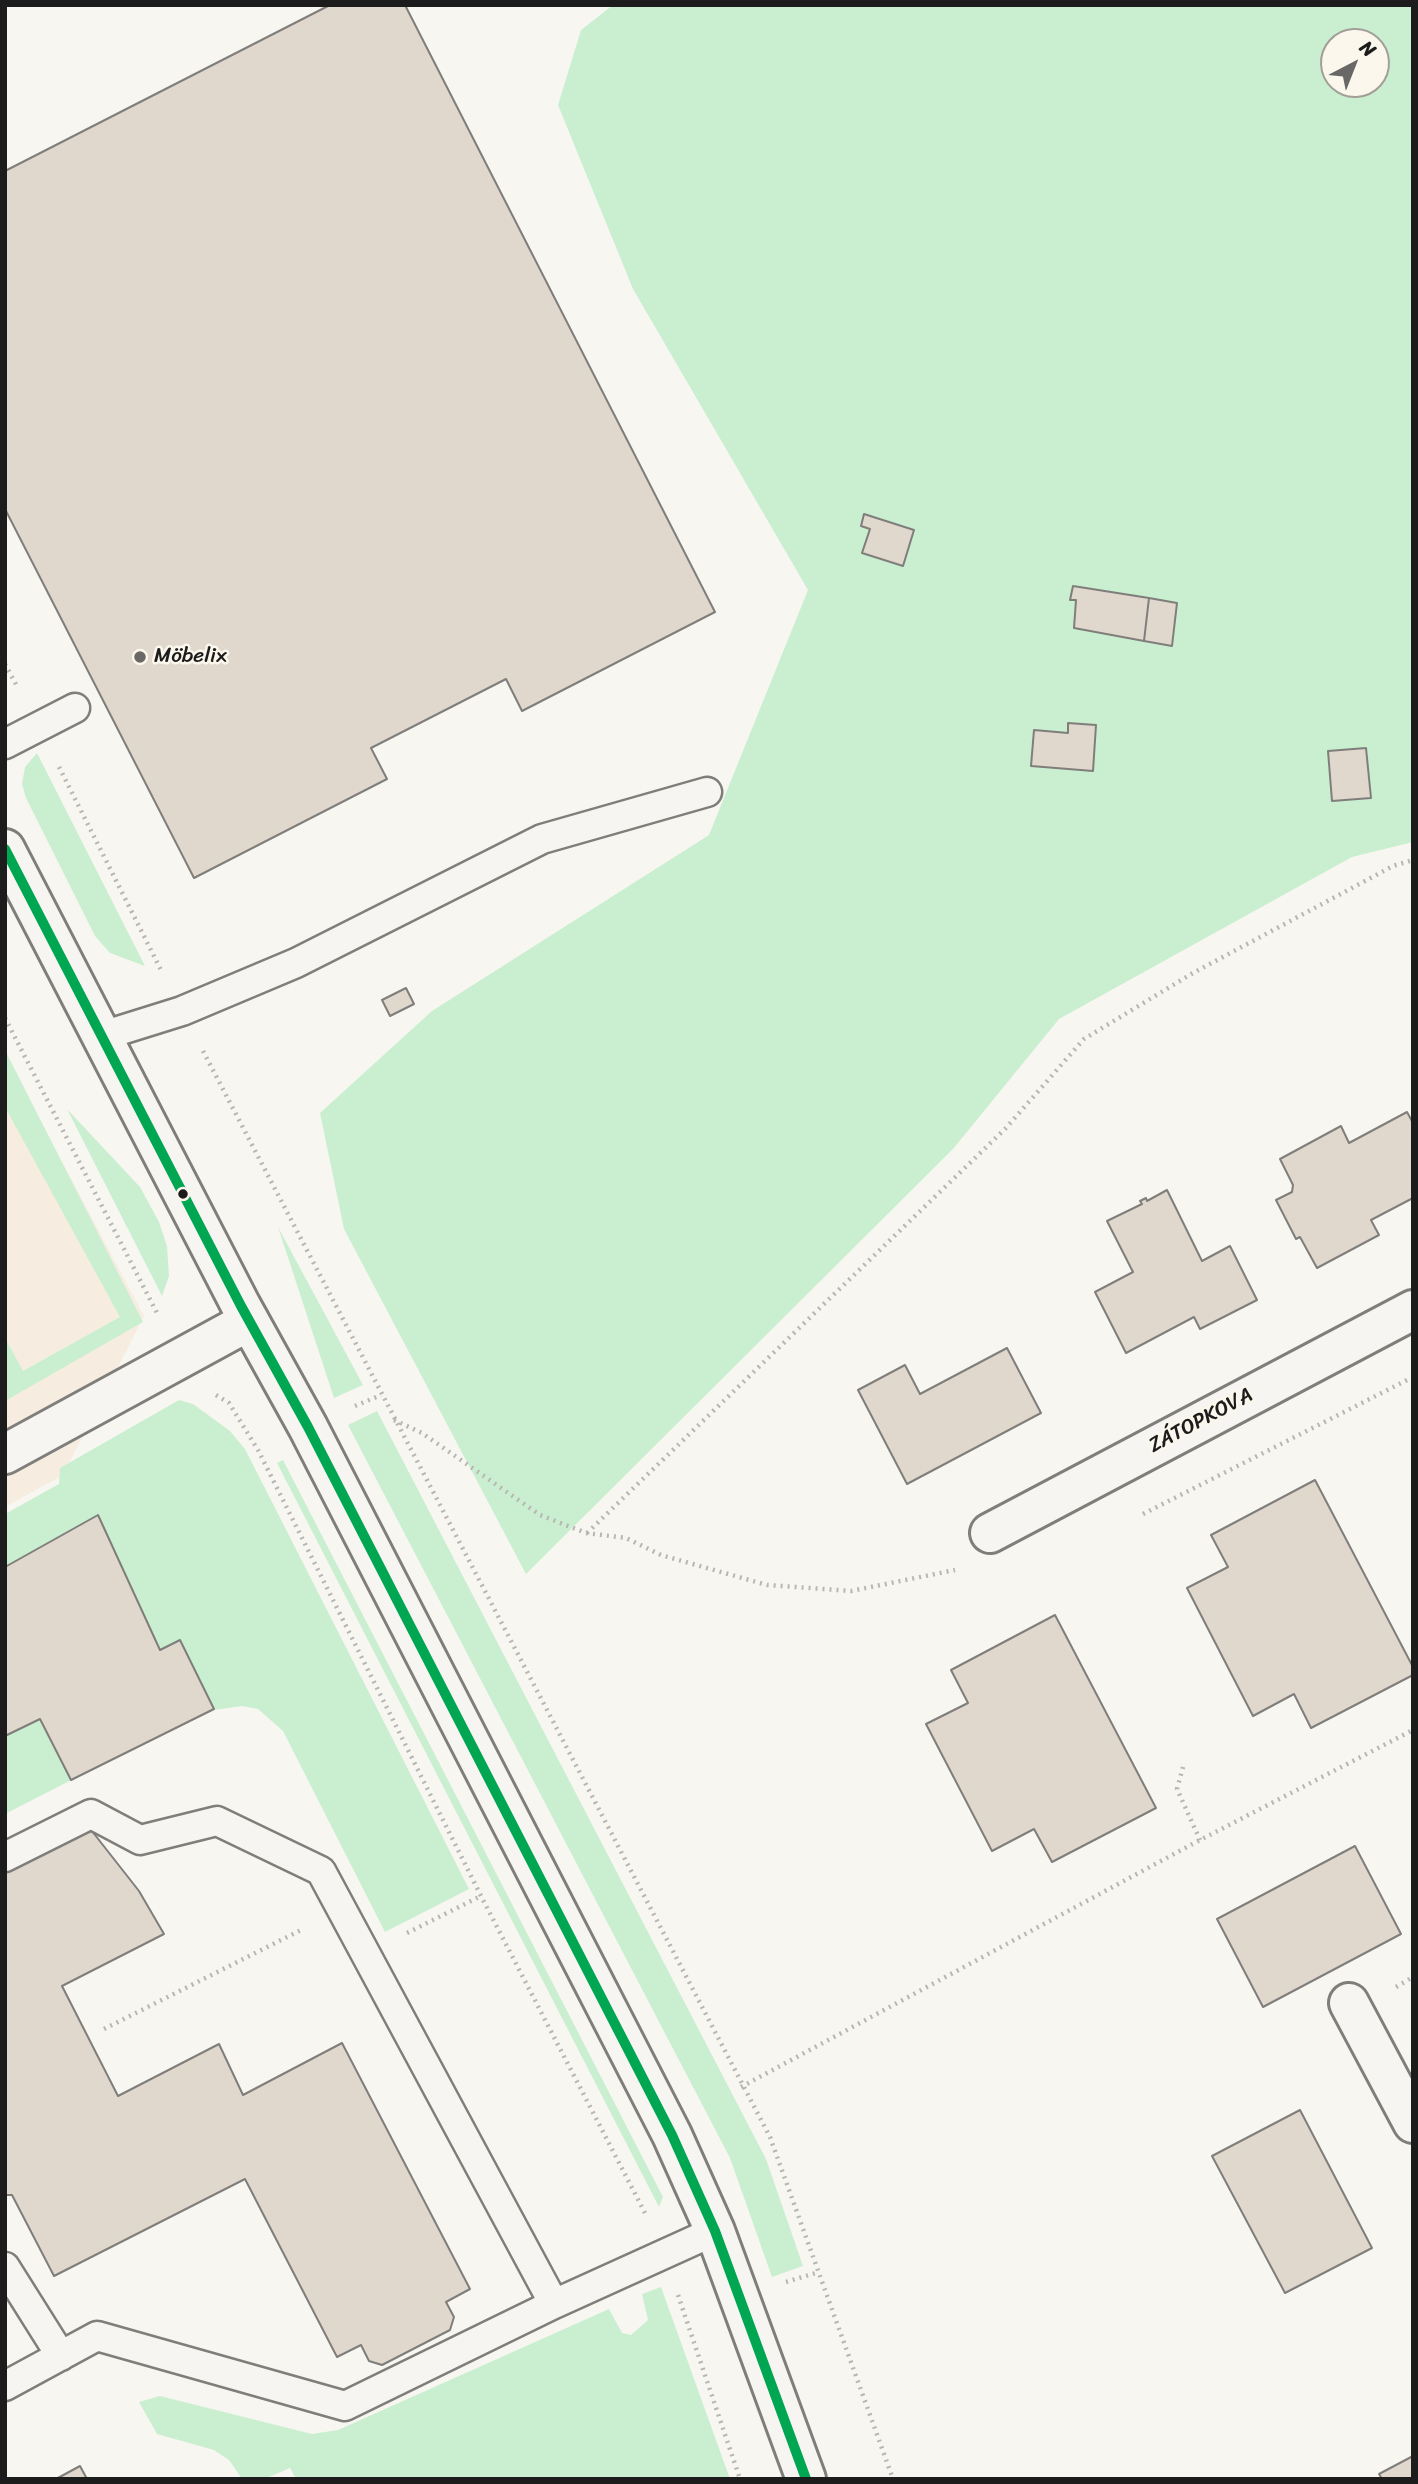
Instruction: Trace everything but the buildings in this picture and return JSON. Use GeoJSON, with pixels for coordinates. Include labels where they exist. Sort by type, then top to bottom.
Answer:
{"type":"FeatureCollection","features":[{"type":"Feature","properties":{"kind":"street"},"geometry":{"type":"LineString","coordinates":[[5,849],[249,1321],[314,1439],[666,2122],[715,2231],[806,2479]]}},
{"type":"Feature","properties":{"kind":"street","name":"ZÁTOPKOVA"},"geometry":{"type":"LineString","coordinates":[[990,1533],[1413,1310]]}},
{"type":"Feature","properties":{"kind":"street"},"geometry":{"type":"LineString","coordinates":[[5,1454],[249,1321]]}},
{"type":"Feature","properties":{"kind":"street"},"geometry":{"type":"LineString","coordinates":[[1349,2003],[1413,2123]]}},
{"type":"Feature","properties":{"kind":"lane"},"geometry":{"type":"LineString","coordinates":[[5,744],[75,708]]}},
{"type":"Feature","properties":{"kind":"lane"},"geometry":{"type":"LineString","coordinates":[[102,1036],[181,1011],[296,963],[542,839],[707,792]]}},
{"type":"Feature","properties":{"kind":"lane"},"geometry":{"type":"LineString","coordinates":[[5,1857],[91,1814],[140,1840],[217,1821],[321,1871],[554,2304]]}},
{"type":"Feature","properties":{"kind":"lane"},"geometry":{"type":"LineString","coordinates":[[5,2386],[97,2336],[345,2406],[554,2304],[715,2231]]}},
{"type":"Feature","properties":{"kind":"lane"},"geometry":{"type":"LineString","coordinates":[[5,2267],[61,2356]]}},
{"type":"Feature","properties":{"kind":"path"},"geometry":{"type":"LineString","coordinates":[[38,727],[181,1011],[393,1420],[741,2087],[770,2137],[893,2479]]}},
{"type":"Feature","properties":{"kind":"path"},"geometry":{"type":"LineString","coordinates":[[586,1533],[1006,1129],[1084,1039],[1193,973],[1393,866],[1413,860]]}},
{"type":"Feature","properties":{"kind":"path"},"geometry":{"type":"LineString","coordinates":[[5,1018],[163,1324]]}},
{"type":"Feature","properties":{"kind":"path"},"geometry":{"type":"LineString","coordinates":[[1139,1516],[1413,1377]]}},
{"type":"Feature","properties":{"kind":"path"},"geometry":{"type":"LineString","coordinates":[[206,1389],[229,1403],[258,1450],[481,1896],[666,2253]]}},
{"type":"Feature","properties":{"kind":"path"},"geometry":{"type":"LineString","coordinates":[[393,1420],[422,1433],[540,1515],[586,1533],[626,1538],[661,1555],[767,1585],[850,1591],[958,1569]]}},
{"type":"Feature","properties":{"kind":"path"},"geometry":{"type":"LineString","coordinates":[[741,2087],[1200,1840],[1413,1730]]}},
{"type":"Feature","properties":{"kind":"path"},"geometry":{"type":"LineString","coordinates":[[1183,1767],[1177,1789],[1200,1840]]}},
{"type":"Feature","properties":{"kind":"path"},"geometry":{"type":"LineString","coordinates":[[365,1955],[481,1896]]}},
{"type":"Feature","properties":{"kind":"path"},"geometry":{"type":"LineString","coordinates":[[104,2029],[341,1910]]}},
{"type":"Feature","properties":{"kind":"path"},"geometry":{"type":"LineString","coordinates":[[684,2317],[740,2479]]}},
{"type":"Feature","properties":{"kind":"shaded area"},"geometry":{"type":"Polygon","coordinates":[[[5,1054],[144,1316],[63,1475],[5,1507],[5,1054]]]}},
{"type":"Feature","properties":{"kind":"green space"},"geometry":{"type":"Polygon","coordinates":[[[613,5],[1413,5],[1413,842],[1352,857],[1059,1019],[953,1149],[526,1574],[344,1229],[320,1113],[432,1011],[709,835],[808,590],[633,289],[558,105],[581,30],[613,5]]]}},
{"type":"Feature","properties":{"kind":"green space"},"geometry":{"type":"Polygon","coordinates":[[[37,753],[145,966],[110,953],[95,936],[26,798],[22,784],[25,767],[37,753]]]}},
{"type":"Feature","properties":{"kind":"green space"},"geometry":{"type":"Polygon","coordinates":[[[5,1050],[143,1322],[5,1401],[5,1338],[23,1371],[120,1317],[5,1107],[5,1050]]]}},
{"type":"Feature","properties":{"kind":"green space"},"geometry":{"type":"Polygon","coordinates":[[[67,1109],[140,1187],[159,1222],[167,1246],[169,1276],[162,1296],[67,1109]]]}},
{"type":"Feature","properties":{"kind":"green space"},"geometry":{"type":"Polygon","coordinates":[[[278,1227],[363,1385],[334,1398],[278,1227]]]}},
{"type":"Feature","properties":{"kind":"green space"},"geometry":{"type":"Polygon","coordinates":[[[179,1400],[193,1404],[230,1431],[245,1449],[469,1889],[385,1932],[283,1731],[258,1709],[242,1706],[206,1711],[5,1814],[5,1514],[59,1484],[60,1468],[179,1400]]]}},
{"type":"Feature","properties":{"kind":"green space"},"geometry":{"type":"Polygon","coordinates":[[[377,1411],[766,2159],[803,2266],[772,2277],[730,2158],[348,1425],[377,1411]]]}},
{"type":"Feature","properties":{"kind":"green space"},"geometry":{"type":"Polygon","coordinates":[[[283,1460],[663,2197],[659,2207],[277,1463],[283,1460]]]}},
{"type":"Feature","properties":{"kind":"green space"},"geometry":{"type":"Polygon","coordinates":[[[661,2287],[730,2479],[296,2479],[290,2468],[264,2479],[242,2479],[229,2460],[214,2450],[157,2434],[139,2402],[160,2396],[312,2434],[338,2430],[609,2309],[622,2333],[631,2335],[648,2320],[642,2294],[661,2287]]]}},
{"type":"Feature","properties":{"kind":"transit line"},"geometry":{"type":"LineString","coordinates":[[5,849],[241,1306],[308,1427],[672,2135],[715,2231],[806,2479]]}},
{"type":"Feature","properties":{"kind":"place","name":"Möbelix"},"geometry":{"type":"Point","coordinates":[140,657]}}]}
